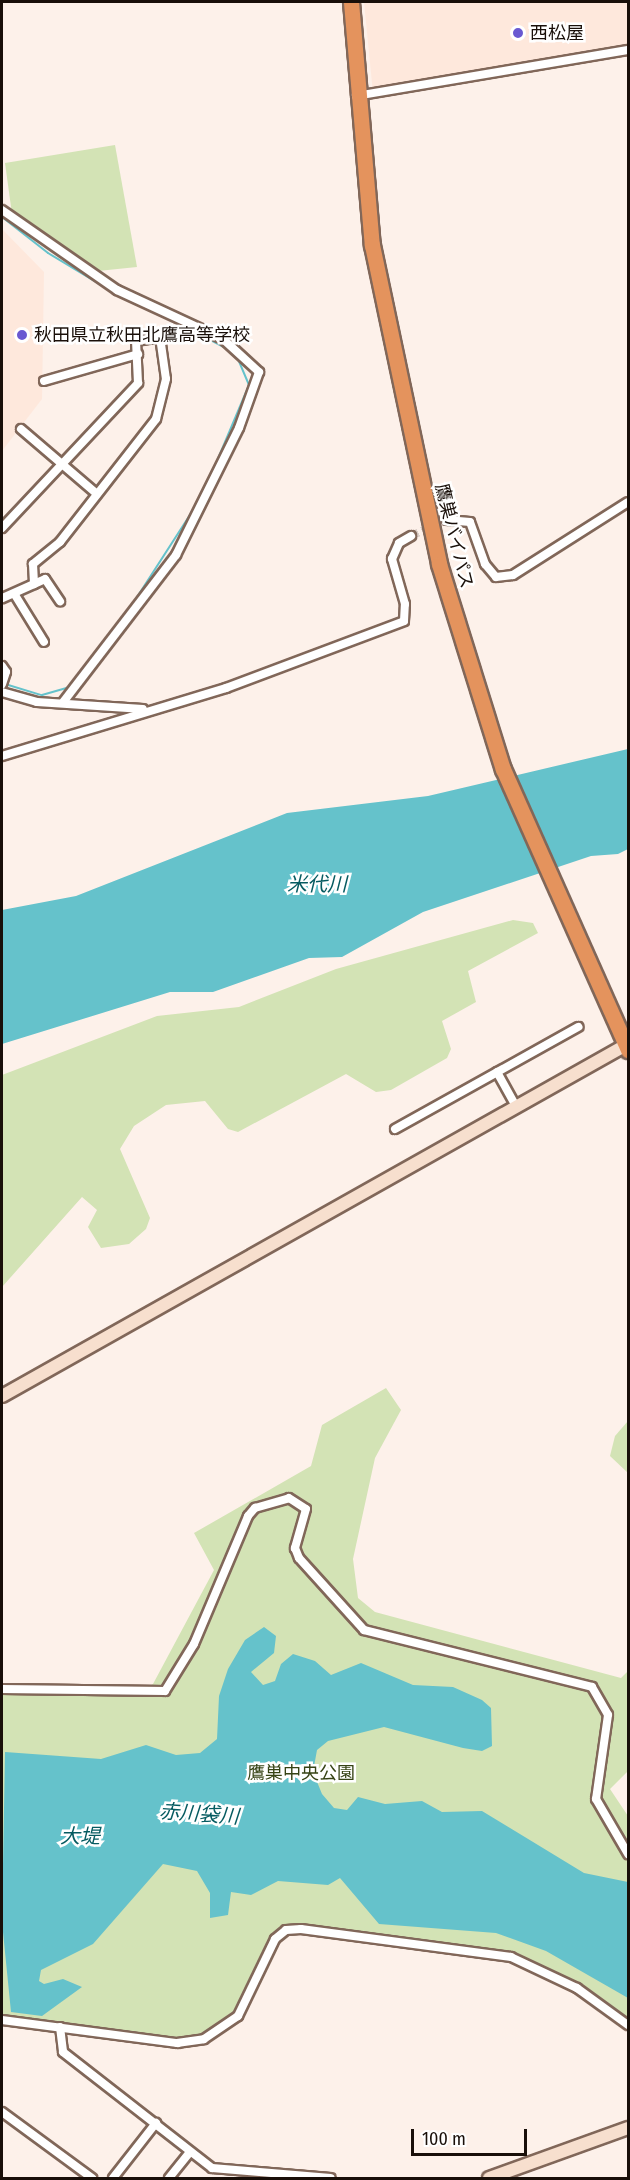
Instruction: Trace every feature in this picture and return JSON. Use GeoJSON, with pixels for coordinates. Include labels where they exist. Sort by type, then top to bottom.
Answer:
{"type":"FeatureCollection","features":[{"type":"Feature","properties":{"kind":"highway","name":"鷹巣バイパス"},"geometry":{"type":"LineString","coordinates":[[351,2],[356,96],[372,244],[439,564],[503,769],[563,907],[628,1046]]}},
{"type":"Feature","properties":{"kind":"street"},"geometry":{"type":"LineString","coordinates":[[356,96],[628,50]]}},
{"type":"Feature","properties":{"kind":"street"},"geometry":{"type":"LineString","coordinates":[[2,210],[117,290],[223,339],[259,372],[239,428],[176,555],[63,702]]}},
{"type":"Feature","properties":{"kind":"street"},"geometry":{"type":"LineString","coordinates":[[2,528],[63,466],[138,383],[136,341],[160,337],[166,379],[156,418],[60,542],[33,564],[34,584]]}},
{"type":"Feature","properties":{"kind":"street"},"geometry":{"type":"LineString","coordinates":[[44,381],[138,354]]}},
{"type":"Feature","properties":{"kind":"street"},"geometry":{"type":"LineString","coordinates":[[21,429],[96,494]]}},
{"type":"Feature","properties":{"kind":"street"},"geometry":{"type":"LineString","coordinates":[[447,520],[470,522],[485,564],[496,577],[505,576],[575,541],[628,502]]}},
{"type":"Feature","properties":{"kind":"street"},"geometry":{"type":"LineString","coordinates":[[2,756],[226,688],[404,621],[405,604],[392,559],[399,543],[411,536]]}},
{"type":"Feature","properties":{"kind":"street"},"geometry":{"type":"LineString","coordinates":[[2,598],[15,595],[45,579],[60,601]]}},
{"type":"Feature","properties":{"kind":"street"},"geometry":{"type":"LineString","coordinates":[[15,595],[44,642]]}},
{"type":"Feature","properties":{"kind":"street"},"geometry":{"type":"LineString","coordinates":[[2,666],[3,680]]}},
{"type":"Feature","properties":{"kind":"street"},"geometry":{"type":"LineString","coordinates":[[2,692],[37,702],[63,702],[149,710]]}},
{"type":"Feature","properties":{"kind":"street"},"geometry":{"type":"LineString","coordinates":[[395,1129],[578,1027]]}},
{"type":"Feature","properties":{"kind":"street"},"geometry":{"type":"LineString","coordinates":[[2,1396],[516,1106],[628,1046]]}},
{"type":"Feature","properties":{"kind":"street"},"geometry":{"type":"LineString","coordinates":[[497,1072],[516,1106]]}},
{"type":"Feature","properties":{"kind":"street"},"geometry":{"type":"LineString","coordinates":[[2,1689],[165,1691],[190,1652],[248,1516],[255,1508],[289,1498],[306,1509],[295,1548],[299,1558],[364,1630],[592,1687],[608,1715],[596,1799],[628,1854]]}},
{"type":"Feature","properties":{"kind":"street"},"geometry":{"type":"LineString","coordinates":[[2,2020],[177,2043],[204,2039],[238,2016],[275,1939],[285,1930],[301,1929],[512,1957],[577,1988],[628,2025]]}},
{"type":"Feature","properties":{"kind":"street"},"geometry":{"type":"LineString","coordinates":[[60,2027],[63,2052],[212,2169],[331,2178]]}},
{"type":"Feature","properties":{"kind":"street"},"geometry":{"type":"LineString","coordinates":[[2,2112],[92,2178]]}},
{"type":"Feature","properties":{"kind":"street"},"geometry":{"type":"LineString","coordinates":[[113,2178],[156,2123]]}},
{"type":"Feature","properties":{"kind":"street"},"geometry":{"type":"LineString","coordinates":[[489,2178],[628,2128]]}},
{"type":"Feature","properties":{"kind":"street"},"geometry":{"type":"LineString","coordinates":[[169,2178],[190,2152]]}},
{"type":"Feature","properties":{"kind":"shaded area"},"geometry":{"type":"Polygon","coordinates":[[[364,2],[628,2],[628,47],[373,93],[364,2]]]}},
{"type":"Feature","properties":{"kind":"shaded area","name":"秋田県立秋田北鷹高等学校"},"geometry":{"type":"Polygon","coordinates":[[[2,229],[44,272],[42,399],[2,451],[2,229]]]}},
{"type":"Feature","properties":{"kind":"green space"},"geometry":{"type":"Polygon","coordinates":[[[115,145],[137,267],[98,271],[12,214],[5,163],[115,145]]]}},
{"type":"Feature","properties":{"kind":"green space"},"geometry":{"type":"Polygon","coordinates":[[[513,920],[533,923],[538,933],[468,971],[476,1002],[442,1021],[451,1049],[447,1058],[391,1090],[376,1092],[346,1074],[238,1132],[228,1129],[205,1101],[166,1105],[134,1126],[120,1149],[150,1218],[146,1229],[129,1244],[101,1248],[88,1227],[97,1210],[82,1197],[2,1287],[2,1075],[157,1016],[239,1007],[336,969],[513,920]]]}},
{"type":"Feature","properties":{"kind":"green space","name":"鷹巣中央公園"},"geometry":{"type":"Polygon","coordinates":[[[386,1388],[401,1410],[375,1458],[353,1559],[358,1598],[375,1612],[621,1678],[628,1671],[628,1771],[610,1789],[628,1816],[628,2025],[609,2009],[511,1957],[286,1930],[275,1939],[232,2024],[188,2043],[2,2020],[2,1689],[141,1691],[153,1684],[214,1570],[194,1533],[311,1466],[322,1425],[386,1388]]]}},
{"type":"Feature","properties":{"kind":"green space"},"geometry":{"type":"Polygon","coordinates":[[[628,1421],[628,1473],[610,1456],[615,1436],[628,1421]]]}},
{"type":"Feature","properties":{"kind":"water","name":"米代川"},"geometry":{"type":"Polygon","coordinates":[[[628,749],[628,849],[618,854],[591,856],[423,912],[342,957],[309,958],[213,992],[170,992],[2,1044],[2,910],[76,896],[287,813],[428,796],[628,749]]]}},
{"type":"Feature","properties":{"kind":"water","name":"大堤"},"geometry":{"type":"Polygon","coordinates":[[[264,1627],[276,1636],[274,1653],[251,1672],[263,1685],[275,1681],[281,1664],[293,1654],[315,1661],[331,1675],[361,1663],[413,1685],[453,1687],[482,1700],[491,1708],[492,1746],[482,1751],[384,1727],[328,1741],[317,1750],[313,1772],[322,1794],[334,1808],[347,1810],[358,1797],[385,1804],[422,1801],[442,1812],[482,1811],[584,1873],[628,1882],[628,1998],[546,1951],[496,1933],[379,1924],[340,1878],[328,1885],[278,1881],[251,1895],[231,1892],[228,1915],[210,1918],[210,1893],[197,1871],[163,1864],[93,1944],[41,1970],[39,1981],[44,1984],[63,1979],[82,1987],[42,2016],[11,2012],[2,1922],[5,1752],[101,1759],[146,1745],[176,1755],[200,1753],[217,1739],[219,1696],[228,1669],[245,1640],[264,1627]]]}},
{"type":"Feature","properties":{"kind":"waterway"},"geometry":{"type":"LineString","coordinates":[[2,217],[48,253],[108,289]]}},
{"type":"Feature","properties":{"kind":"waterway"},"geometry":{"type":"LineString","coordinates":[[173,320],[229,350]]}},
{"type":"Feature","properties":{"kind":"waterway"},"geometry":{"type":"LineString","coordinates":[[212,473],[249,385],[237,357]]}},
{"type":"Feature","properties":{"kind":"waterway"},"geometry":{"type":"LineString","coordinates":[[130,608],[195,507]]}},
{"type":"Feature","properties":{"kind":"waterway"},"geometry":{"type":"LineString","coordinates":[[5,684],[42,695],[70,687]]}},
{"type":"Feature","properties":{"kind":"tunnel"},"geometry":{"type":"LineString","coordinates":[[411,536],[447,520]]}},
{"type":"Feature","properties":{"kind":"place","name":"西松屋"},"geometry":{"type":"Point","coordinates":[518,33]}},
{"type":"Feature","properties":{"kind":"place","name":"秋田県立秋田北鷹高等学校"},"geometry":{"type":"Point","coordinates":[22,335]}},
{"type":"Feature","properties":{"kind":"water label","name":"赤川袋川"},"geometry":{"type":"Point","coordinates":[199,1814]}}]}
